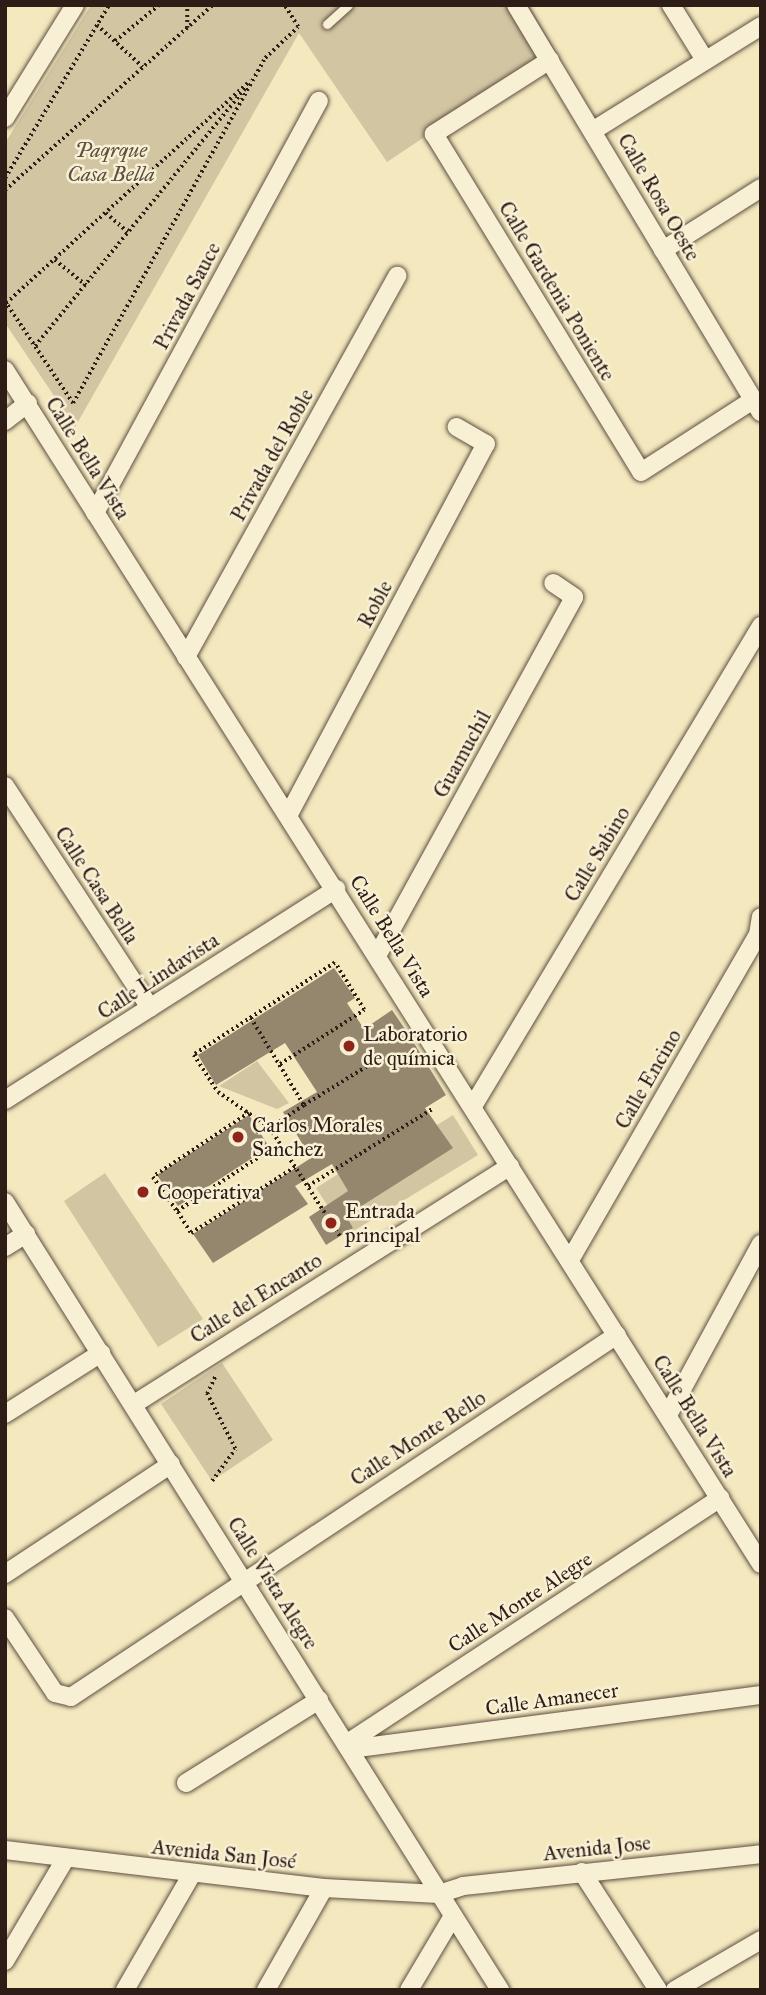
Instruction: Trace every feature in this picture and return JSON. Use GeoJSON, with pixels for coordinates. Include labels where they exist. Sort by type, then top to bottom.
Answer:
{"type":"FeatureCollection","features":[{"type":"Feature","properties":{"kind":"street"},"geometry":{"type":"LineString","coordinates":[[5,118],[75,5]]}},
{"type":"Feature","properties":{"kind":"street","name":"Calle Rosa Oeste"},"geometry":{"type":"LineString","coordinates":[[516,5],[594,130],[757,406]]}},
{"type":"Feature","properties":{"kind":"street"},"geometry":{"type":"LineString","coordinates":[[671,5],[705,60]]}},
{"type":"Feature","properties":{"kind":"street"},"geometry":{"type":"LineString","coordinates":[[594,130],[761,26]]}},
{"type":"Feature","properties":{"kind":"street","name":"Calle Gardenia Poniente"},"geometry":{"type":"LineString","coordinates":[[550,60],[434,134],[641,472],[757,406]]}},
{"type":"Feature","properties":{"kind":"street","name":"Privada Sauce"},"geometry":{"type":"LineString","coordinates":[[95,513],[319,101]]}},
{"type":"Feature","properties":{"kind":"street"},"geometry":{"type":"LineString","coordinates":[[663,250],[761,188]]}},
{"type":"Feature","properties":{"kind":"street","name":"Privada del Roble"},"geometry":{"type":"LineString","coordinates":[[186,657],[397,276]]}},
{"type":"Feature","properties":{"kind":"street","name":"Calle Bella Vista"},"geometry":{"type":"LineString","coordinates":[[5,370],[378,954],[761,1564]]}},
{"type":"Feature","properties":{"kind":"street"},"geometry":{"type":"LineString","coordinates":[[5,421],[28,403]]}},
{"type":"Feature","properties":{"kind":"street","name":"Roble"},"geometry":{"type":"LineString","coordinates":[[289,814],[486,444],[457,427]]}},
{"type":"Feature","properties":{"kind":"street","name":"Guamuchil"},"geometry":{"type":"LineString","coordinates":[[378,954],[574,597],[553,583]]}},
{"type":"Feature","properties":{"kind":"street","name":"Calle Sabino"},"geometry":{"type":"LineString","coordinates":[[473,1106],[761,625]]}},
{"type":"Feature","properties":{"kind":"street","name":"Calle Casa Bella"},"geometry":{"type":"LineString","coordinates":[[5,786],[150,1008]]}},
{"type":"Feature","properties":{"kind":"street","name":"Calle Lindavista"},"geometry":{"type":"LineString","coordinates":[[5,1100],[336,889]]}},
{"type":"Feature","properties":{"kind":"street","name":"Calle Encino"},"geometry":{"type":"LineString","coordinates":[[570,1261],[758,935],[761,917]]}},
{"type":"Feature","properties":{"kind":"street","name":"Calle del Encanto"},"geometry":{"type":"LineString","coordinates":[[134,1404],[510,1166]]}},
{"type":"Feature","properties":{"kind":"street","name":"Calle Vista Alegre"},"geometry":{"type":"LineString","coordinates":[[5,1202],[244,1579],[499,1990]]}},
{"type":"Feature","properties":{"kind":"street"},"geometry":{"type":"LineString","coordinates":[[5,1247],[26,1234]]}},
{"type":"Feature","properties":{"kind":"street"},"geometry":{"type":"LineString","coordinates":[[667,1415],[761,1244]]}},
{"type":"Feature","properties":{"kind":"street","name":"Calle Monte Bello"},"geometry":{"type":"LineString","coordinates":[[5,1618],[62,1698],[71,1697],[244,1579],[617,1335]]}},
{"type":"Feature","properties":{"kind":"street"},"geometry":{"type":"LineString","coordinates":[[5,1413],[101,1353]]}},
{"type":"Feature","properties":{"kind":"street"},"geometry":{"type":"LineString","coordinates":[[5,1574],[171,1464]]}},
{"type":"Feature","properties":{"kind":"street","name":"Calle Monte Alegre"},"geometry":{"type":"LineString","coordinates":[[348,1747],[720,1498]]}},
{"type":"Feature","properties":{"kind":"street","name":"Calle Amanecer"},"geometry":{"type":"LineString","coordinates":[[348,1747],[761,1695]]}},
{"type":"Feature","properties":{"kind":"street"},"geometry":{"type":"LineString","coordinates":[[186,1783],[319,1700]]}},
{"type":"Feature","properties":{"kind":"street","name":"Avenida San José"},"geometry":{"type":"LineString","coordinates":[[5,1850],[324,1888],[439,1894]]}},
{"type":"Feature","properties":{"kind":"street","name":"Avenida Jose"},"geometry":{"type":"LineString","coordinates":[[439,1894],[463,1886],[761,1854]]}},
{"type":"Feature","properties":{"kind":"street"},"geometry":{"type":"LineString","coordinates":[[5,1961],[66,1858]]}},
{"type":"Feature","properties":{"kind":"street"},"geometry":{"type":"LineString","coordinates":[[582,1872],[657,1990]]}},
{"type":"Feature","properties":{"kind":"street"},"geometry":{"type":"LineString","coordinates":[[125,1990],[192,1874]]}},
{"type":"Feature","properties":{"kind":"street"},"geometry":{"type":"LineString","coordinates":[[266,1990],[324,1888]]}},
{"type":"Feature","properties":{"kind":"street"},"geometry":{"type":"LineString","coordinates":[[409,1990],[453,1916]]}},
{"type":"Feature","properties":{"kind":"street"},"geometry":{"type":"LineString","coordinates":[[676,1990],[761,1940]]}},
{"type":"Feature","properties":{"kind":"lane"},"geometry":{"type":"LineString","coordinates":[[327,24],[348,5]]}},
{"type":"Feature","properties":{"kind":"path"},"geometry":{"type":"LineString","coordinates":[[5,178],[109,5]]}},
{"type":"Feature","properties":{"kind":"path"},"geometry":{"type":"LineString","coordinates":[[115,41],[159,5]]}},
{"type":"Feature","properties":{"kind":"path"},"geometry":{"type":"LineString","coordinates":[[187,5],[187,28]]}},
{"type":"Feature","properties":{"kind":"path"},"geometry":{"type":"LineString","coordinates":[[5,190],[213,5]]}},
{"type":"Feature","properties":{"kind":"path"},"geometry":{"type":"LineString","coordinates":[[254,78],[6,302],[73,404],[271,49],[298,27],[284,5]]}},
{"type":"Feature","properties":{"kind":"path"},"geometry":{"type":"LineString","coordinates":[[97,25],[143,67]]}},
{"type":"Feature","properties":{"kind":"path"},"geometry":{"type":"LineString","coordinates":[[35,346],[254,78]]}},
{"type":"Feature","properties":{"kind":"path"},"geometry":{"type":"LineString","coordinates":[[106,213],[129,232]]}},
{"type":"Feature","properties":{"kind":"path"},"geometry":{"type":"LineString","coordinates":[[55,260],[86,285]]}},
{"type":"Feature","properties":{"kind":"path"},"geometry":{"type":"LineString","coordinates":[[280,1064],[363,1010],[335,963],[194,1055],[218,1092],[270,1128],[340,1236]]}},
{"type":"Feature","properties":{"kind":"path"},"geometry":{"type":"LineString","coordinates":[[251,1018],[304,1105]]}},
{"type":"Feature","properties":{"kind":"path"},"geometry":{"type":"LineString","coordinates":[[270,1128],[380,1058]]}},
{"type":"Feature","properties":{"kind":"path"},"geometry":{"type":"LineString","coordinates":[[308,1186],[434,1108]]}},
{"type":"Feature","properties":{"kind":"path"},"geometry":{"type":"LineString","coordinates":[[248,1113],[153,1177],[191,1233],[295,1167]]}},
{"type":"Feature","properties":{"kind":"path"},"geometry":{"type":"LineString","coordinates":[[177,1211],[280,1143]]}},
{"type":"Feature","properties":{"kind":"path"},"geometry":{"type":"LineString","coordinates":[[212,1480],[235,1449],[207,1394],[218,1371]]}},
{"type":"Feature","properties":{"kind":"green space","name":"Paqrque Casa Bella"},"geometry":{"type":"Polygon","coordinates":[[[91,5],[529,5],[555,50],[387,162],[299,33],[75,427],[5,323],[5,143],[91,5]]]}},
{"type":"Feature","properties":{"kind":"green space"},"geometry":{"type":"Polygon","coordinates":[[[257,1061],[289,1103],[277,1109],[219,1086],[257,1061]]]}},
{"type":"Feature","properties":{"kind":"green space"},"geometry":{"type":"Polygon","coordinates":[[[453,1115],[478,1155],[347,1235],[316,1188],[338,1174],[359,1208],[452,1148],[437,1125],[453,1115]]]}},
{"type":"Feature","properties":{"kind":"green space"},"geometry":{"type":"Polygon","coordinates":[[[105,1173],[203,1319],[158,1347],[64,1201],[105,1173]]]}},
{"type":"Feature","properties":{"kind":"green space"},"geometry":{"type":"Polygon","coordinates":[[[222,1363],[273,1440],[212,1481],[161,1404],[222,1363]]]}},
{"type":"Feature","properties":{"kind":"building"},"geometry":{"type":"Polygon","coordinates":[[[334,968],[355,998],[347,1003],[364,1029],[392,1010],[409,1035],[446,1095],[425,1108],[453,1148],[346,1216],[353,1228],[326,1245],[309,1217],[348,1191],[332,1164],[295,1186],[308,1204],[213,1263],[193,1234],[311,1158],[283,1112],[317,1092],[285,1043],[216,1085],[198,1055],[334,968]]]}},
{"type":"Feature","properties":{"kind":"building"},"geometry":{"type":"Polygon","coordinates":[[[249,1115],[269,1147],[178,1206],[157,1175],[249,1115]]]}},
{"type":"Feature","properties":{"kind":"place","name":"Laboratorio de química"},"geometry":{"type":"Point","coordinates":[349,1046]}},
{"type":"Feature","properties":{"kind":"place","name":"Carlos Morales Sanchez"},"geometry":{"type":"Point","coordinates":[238,1137]}},
{"type":"Feature","properties":{"kind":"place","name":"Cooperativa"},"geometry":{"type":"Point","coordinates":[143,1192]}},
{"type":"Feature","properties":{"kind":"place","name":"Entrada principal"},"geometry":{"type":"Point","coordinates":[331,1223]}}]}
